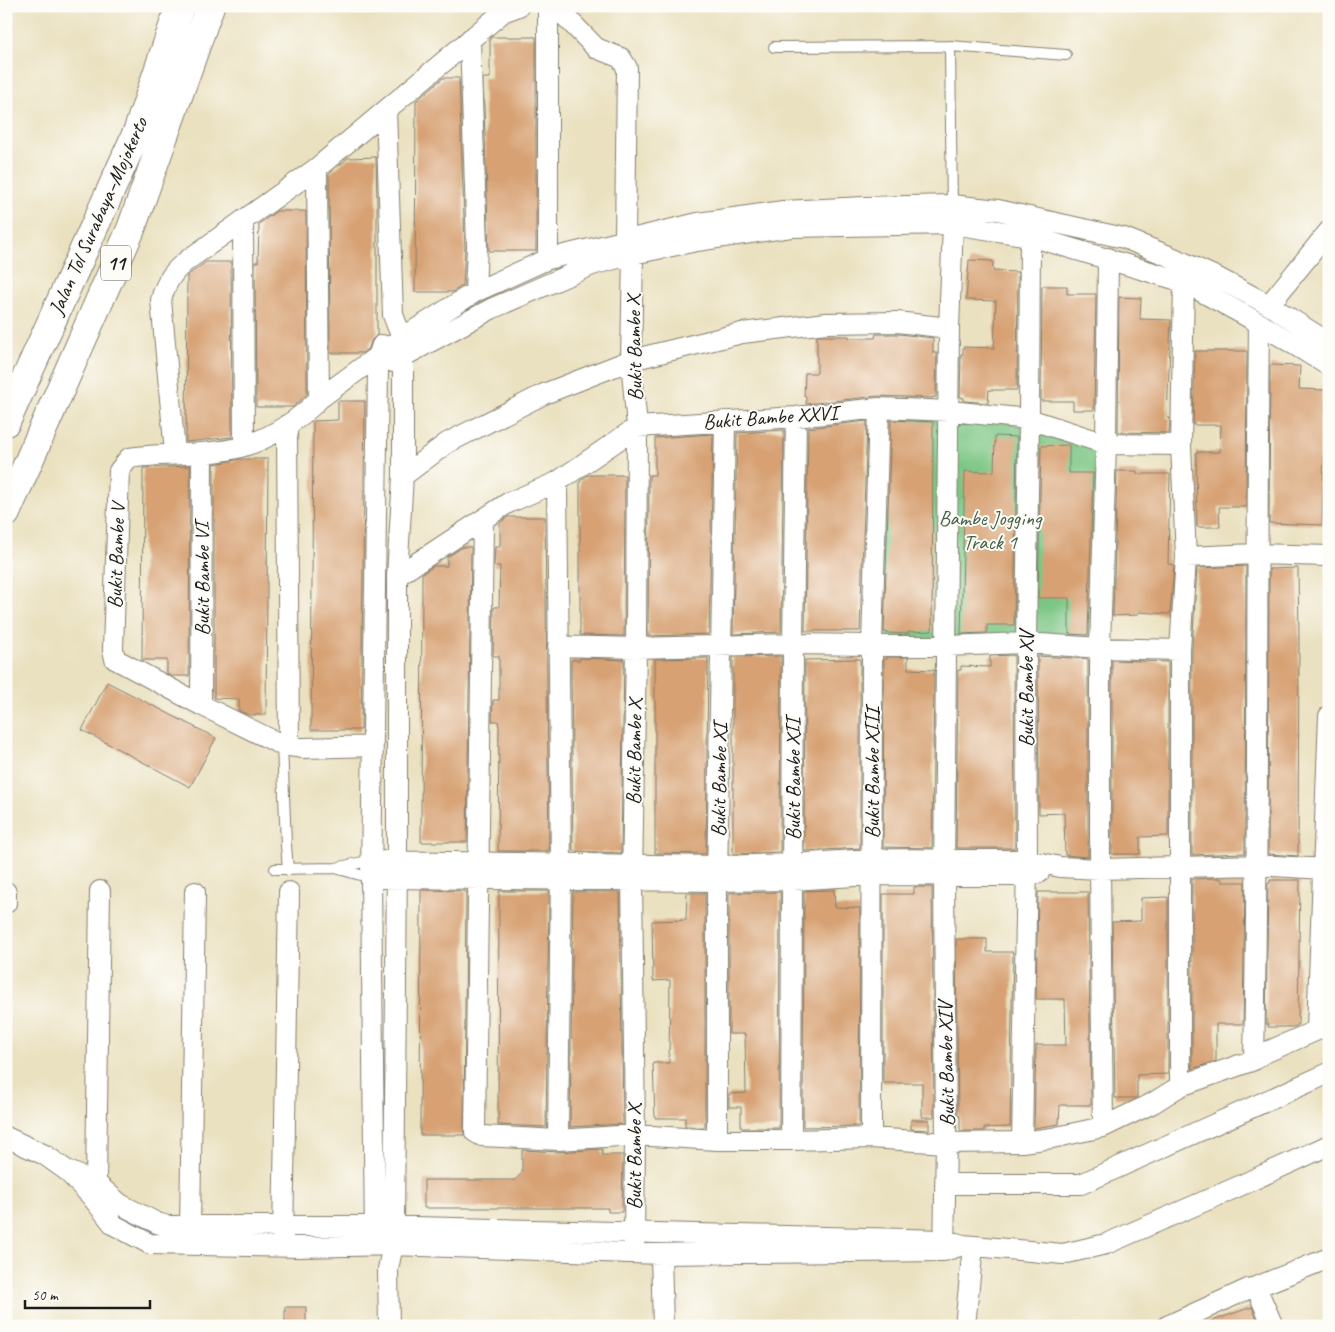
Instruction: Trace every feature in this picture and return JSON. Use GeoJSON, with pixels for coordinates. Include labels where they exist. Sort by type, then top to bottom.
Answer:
{"type":"FeatureCollection","features":[{"type":"Feature","properties":{"kind":"highway","name":"Jalan Tol Surabaya–Mojokerto"},"geometry":{"type":"LineString","coordinates":[[6,422],[138,130],[180,6]]}},
{"type":"Feature","properties":{"kind":"highway","name":"Jalan Tol Surabaya–Mojokerto"},"geometry":{"type":"LineString","coordinates":[[6,513],[131,229],[210,6]]}},
{"type":"Feature","properties":{"kind":"street"},"geometry":{"type":"LineString","coordinates":[[175,453],[161,300],[169,277],[178,267],[317,168],[503,12],[519,6]]}},
{"type":"Feature","properties":{"kind":"street"},"geometry":{"type":"LineString","coordinates":[[548,259],[549,6]]}},
{"type":"Feature","properties":{"kind":"street","name":"Bukit Bambe X"},"geometry":{"type":"LineString","coordinates":[[549,6],[562,13],[596,48],[621,58],[627,68],[631,360],[637,427],[632,872],[635,1136],[634,1242]]}},
{"type":"Feature","properties":{"kind":"street"},"geometry":{"type":"LineString","coordinates":[[470,39],[476,292]]}},
{"type":"Feature","properties":{"kind":"street"},"geometry":{"type":"LineString","coordinates":[[386,110],[393,315],[402,347],[404,476],[397,576],[397,869],[384,1236],[377,1252],[388,1269],[388,1326]]}},
{"type":"Feature","properties":{"kind":"street"},"geometry":{"type":"LineString","coordinates":[[317,168],[319,399]]}},
{"type":"Feature","properties":{"kind":"street"},"geometry":{"type":"LineString","coordinates":[[402,347],[476,292],[548,259],[629,247],[697,241],[791,227],[998,210],[1124,238],[1184,262],[1269,306],[1329,343]]}},
{"type":"Feature","properties":{"kind":"street"},"geometry":{"type":"LineString","coordinates":[[952,214],[1108,258],[1184,282],[1328,363]]}},
{"type":"Feature","properties":{"kind":"street","name":"Bukit Bambe XIV"},"geometry":{"type":"LineString","coordinates":[[952,214],[944,869],[945,1184],[956,1245],[965,1326]]}},
{"type":"Feature","properties":{"kind":"street"},"geometry":{"type":"LineString","coordinates":[[243,222],[244,446]]}},
{"type":"Feature","properties":{"kind":"street"},"geometry":{"type":"LineString","coordinates":[[1269,306],[1329,231]]}},
{"type":"Feature","properties":{"kind":"street","name":"Bukit Bambe XV"},"geometry":{"type":"LineString","coordinates":[[1022,1142],[1026,868],[1030,236]]}},
{"type":"Feature","properties":{"kind":"street"},"geometry":{"type":"LineString","coordinates":[[402,347],[592,265],[629,247]]}},
{"type":"Feature","properties":{"kind":"street"},"geometry":{"type":"LineString","coordinates":[[1103,1127],[1100,648],[1106,444],[1108,258]]}},
{"type":"Feature","properties":{"kind":"street"},"geometry":{"type":"LineString","coordinates":[[1180,1086],[1180,650],[1186,557],[1181,445],[1184,282]]}},
{"type":"Feature","properties":{"kind":"street"},"geometry":{"type":"LineString","coordinates":[[384,1236],[372,869],[372,746],[378,362],[393,315]]}},
{"type":"Feature","properties":{"kind":"street"},"geometry":{"type":"LineString","coordinates":[[404,476],[447,443],[544,394],[631,360],[742,333],[826,323],[897,322],[950,328]]}},
{"type":"Feature","properties":{"kind":"street"},"geometry":{"type":"LineString","coordinates":[[1254,1060],[1258,865],[1256,554],[1259,323]]}},
{"type":"Feature","properties":{"kind":"street","name":"Bukit Bambe V"},"geometry":{"type":"LineString","coordinates":[[372,746],[304,748],[285,746],[117,661],[114,656],[119,470],[129,458],[175,453],[202,453],[244,446],[269,436],[309,409],[319,399],[402,347]]}},
{"type":"Feature","properties":{"kind":"street","name":"Bukit Bambe XXVI"},"geometry":{"type":"LineString","coordinates":[[637,427],[796,417],[879,408],[950,411],[1029,419],[1106,444],[1181,445]]}},
{"type":"Feature","properties":{"kind":"street","name":"Bukit Bambe XIII"},"geometry":{"type":"LineString","coordinates":[[871,1138],[872,644],[879,408]]}},
{"type":"Feature","properties":{"kind":"street","name":"Bukit Bambe XII"},"geometry":{"type":"LineString","coordinates":[[791,1140],[796,417]]}},
{"type":"Feature","properties":{"kind":"street","name":"Bukit Bambe XI"},"geometry":{"type":"LineString","coordinates":[[716,1140],[717,874],[725,421]]}},
{"type":"Feature","properties":{"kind":"street"},"geometry":{"type":"LineString","coordinates":[[285,746],[287,425]]}},
{"type":"Feature","properties":{"kind":"street"},"geometry":{"type":"LineString","coordinates":[[397,576],[508,503],[557,482],[637,427]]}},
{"type":"Feature","properties":{"kind":"street","name":"Bukit Bambe VI"},"geometry":{"type":"LineString","coordinates":[[201,705],[202,453]]}},
{"type":"Feature","properties":{"kind":"street"},"geometry":{"type":"LineString","coordinates":[[557,482],[561,871],[558,1140]]}},
{"type":"Feature","properties":{"kind":"street"},"geometry":{"type":"LineString","coordinates":[[483,521],[475,1132],[482,1136],[558,1140],[635,1136],[716,1140],[871,1138],[946,1143],[1022,1142],[1052,1138],[1103,1127],[1153,1104],[1180,1086],[1254,1060],[1262,1054],[1323,1027],[1324,869],[1329,716]]}},
{"type":"Feature","properties":{"kind":"street"},"geometry":{"type":"LineString","coordinates":[[1186,557],[1256,554],[1329,556]]}},
{"type":"Feature","properties":{"kind":"street"},"geometry":{"type":"LineString","coordinates":[[558,646],[636,648],[793,644],[946,646],[1026,643],[1100,648],[1180,650]]}},
{"type":"Feature","properties":{"kind":"street"},"geometry":{"type":"LineString","coordinates":[[372,869],[717,874],[871,867],[944,869],[1060,867],[1100,869],[1258,865],[1324,869]]}},
{"type":"Feature","properties":{"kind":"street"},"geometry":{"type":"LineString","coordinates":[[6,892],[6,903]]}},
{"type":"Feature","properties":{"kind":"street"},"geometry":{"type":"LineString","coordinates":[[100,892],[94,1190],[114,1225],[150,1244],[283,1237],[384,1236],[634,1242],[956,1245],[1063,1254],[1106,1244],[1235,1188],[1327,1151]]}},
{"type":"Feature","properties":{"kind":"street"},"geometry":{"type":"LineString","coordinates":[[190,1227],[195,892]]}},
{"type":"Feature","properties":{"kind":"street"},"geometry":{"type":"LineString","coordinates":[[283,1237],[289,892]]}},
{"type":"Feature","properties":{"kind":"street"},"geometry":{"type":"LineString","coordinates":[[945,1184],[1081,1184],[1329,1073]]}},
{"type":"Feature","properties":{"kind":"street"},"geometry":{"type":"LineString","coordinates":[[6,1137],[45,1155],[94,1190],[157,1223],[168,1226],[283,1237]]}},
{"type":"Feature","properties":{"kind":"street"},"geometry":{"type":"LineString","coordinates":[[114,1225],[120,1204]]}},
{"type":"Feature","properties":{"kind":"street"},"geometry":{"type":"LineString","coordinates":[[150,1244],[157,1223]]}},
{"type":"Feature","properties":{"kind":"street"},"geometry":{"type":"LineString","coordinates":[[634,1242],[662,1254],[956,1245]]}},
{"type":"Feature","properties":{"kind":"street"},"geometry":{"type":"LineString","coordinates":[[662,1254],[663,1326]]}},
{"type":"Feature","properties":{"kind":"street"},"geometry":{"type":"LineString","coordinates":[[1166,1326],[1248,1289],[1329,1258]]}},
{"type":"Feature","properties":{"kind":"street"},"geometry":{"type":"LineString","coordinates":[[1256,1287],[1273,1326]]}},
{"type":"Feature","properties":{"kind":"lane"},"geometry":{"type":"LineString","coordinates":[[774,47],[950,46],[1066,55]]}},
{"type":"Feature","properties":{"kind":"lane"},"geometry":{"type":"LineString","coordinates":[[950,46],[952,214]]}},
{"type":"Feature","properties":{"kind":"lane"},"geometry":{"type":"LineString","coordinates":[[285,746],[288,870]]}},
{"type":"Feature","properties":{"kind":"lane"},"geometry":{"type":"LineString","coordinates":[[336,868],[372,869]]}},
{"type":"Feature","properties":{"kind":"lane"},"geometry":{"type":"LineString","coordinates":[[275,869],[372,869]]}},
{"type":"Feature","properties":{"kind":"green space","name":"Bambe Jogging Track 1"},"geometry":{"type":"Polygon","coordinates":[[[879,408],[950,411],[1106,444],[1100,648],[872,644],[879,408]]]}},
{"type":"Feature","properties":{"kind":"building"},"geometry":{"type":"Polygon","coordinates":[[[536,37],[536,251],[489,251],[483,78],[490,78],[490,38],[536,37]]]}},
{"type":"Feature","properties":{"kind":"building"},"geometry":{"type":"Polygon","coordinates":[[[443,78],[459,78],[465,247],[463,285],[453,292],[415,292],[416,101],[443,78]]]}},
{"type":"Feature","properties":{"kind":"building"},"geometry":{"type":"Polygon","coordinates":[[[376,157],[377,335],[371,341],[369,348],[362,353],[330,353],[329,174],[348,158],[376,157]]]}},
{"type":"Feature","properties":{"kind":"building"},"geometry":{"type":"Polygon","coordinates":[[[277,211],[306,211],[307,394],[293,407],[256,407],[255,262],[258,262],[259,224],[277,211]]]}},
{"type":"Feature","properties":{"kind":"building"},"geometry":{"type":"Polygon","coordinates":[[[969,260],[993,261],[993,271],[1018,272],[1017,390],[989,390],[988,403],[964,401],[964,398],[960,397],[961,354],[963,354],[963,347],[994,348],[996,301],[966,300],[969,260]]]}},
{"type":"Feature","properties":{"kind":"building"},"geometry":{"type":"Polygon","coordinates":[[[206,262],[231,262],[232,437],[186,442],[187,276],[206,262]]]}},
{"type":"Feature","properties":{"kind":"building"},"geometry":{"type":"Polygon","coordinates":[[[1042,286],[1067,286],[1067,294],[1096,294],[1094,410],[1073,410],[1073,401],[1041,401],[1042,286]]]}},
{"type":"Feature","properties":{"kind":"building"},"geometry":{"type":"Polygon","coordinates":[[[1119,297],[1141,298],[1140,319],[1171,320],[1167,418],[1170,418],[1169,433],[1118,432],[1119,297]]]}},
{"type":"Feature","properties":{"kind":"building"},"geometry":{"type":"Polygon","coordinates":[[[876,334],[899,334],[933,338],[933,353],[937,353],[936,397],[878,396],[806,404],[806,396],[804,396],[805,373],[817,373],[817,336],[875,338],[876,334]]]}},
{"type":"Feature","properties":{"kind":"building"},"geometry":{"type":"Polygon","coordinates":[[[1195,351],[1247,351],[1246,507],[1219,507],[1220,527],[1197,527],[1196,452],[1220,452],[1221,425],[1193,425],[1195,351]]]}},
{"type":"Feature","properties":{"kind":"building"},"geometry":{"type":"Polygon","coordinates":[[[1270,365],[1300,366],[1299,389],[1326,390],[1322,525],[1269,523],[1270,365]]]}},
{"type":"Feature","properties":{"kind":"building"},"geometry":{"type":"Polygon","coordinates":[[[338,401],[365,401],[361,730],[311,730],[313,421],[338,420],[338,401]]]}},
{"type":"Feature","properties":{"kind":"building"},"geometry":{"type":"Polygon","coordinates":[[[891,420],[933,422],[932,631],[908,632],[908,634],[884,632],[891,420]]]}},
{"type":"Feature","properties":{"kind":"building"},"geometry":{"type":"Polygon","coordinates":[[[867,421],[860,631],[805,631],[808,428],[867,421]]]}},
{"type":"Feature","properties":{"kind":"building"},"geometry":{"type":"Polygon","coordinates":[[[784,430],[781,632],[733,634],[737,433],[784,430]]]}},
{"type":"Feature","properties":{"kind":"building"},"geometry":{"type":"Polygon","coordinates":[[[713,434],[709,634],[648,636],[649,475],[655,475],[655,438],[713,434]]]}},
{"type":"Feature","properties":{"kind":"building"},"geometry":{"type":"Polygon","coordinates":[[[995,436],[1017,437],[1014,625],[987,625],[987,633],[961,634],[965,471],[994,472],[995,436]]]}},
{"type":"Feature","properties":{"kind":"building"},"geometry":{"type":"Polygon","coordinates":[[[1069,445],[1069,473],[1093,473],[1088,635],[1069,634],[1069,598],[1038,598],[1041,446],[1069,445]]]}},
{"type":"Feature","properties":{"kind":"building"},"geometry":{"type":"Polygon","coordinates":[[[242,459],[268,459],[266,715],[249,715],[239,711],[239,699],[214,698],[214,464],[242,459]]]}},
{"type":"Feature","properties":{"kind":"building"},"geometry":{"type":"Polygon","coordinates":[[[190,466],[189,676],[171,676],[167,674],[167,660],[142,660],[143,468],[190,466]]]}},
{"type":"Feature","properties":{"kind":"building"},"geometry":{"type":"Polygon","coordinates":[[[1117,471],[1137,471],[1137,474],[1170,474],[1168,564],[1174,565],[1170,614],[1138,612],[1138,615],[1113,616],[1117,471]]]}},
{"type":"Feature","properties":{"kind":"building"},"geometry":{"type":"Polygon","coordinates":[[[588,475],[625,475],[624,636],[580,635],[580,481],[588,475]]]}},
{"type":"Feature","properties":{"kind":"building"},"geometry":{"type":"Polygon","coordinates":[[[508,517],[545,517],[549,851],[498,851],[499,727],[498,721],[492,721],[493,700],[499,700],[499,656],[493,656],[494,607],[499,607],[500,566],[494,566],[495,547],[500,547],[500,523],[508,517]]]}},
{"type":"Feature","properties":{"kind":"building"},"geometry":{"type":"Polygon","coordinates":[[[463,547],[471,547],[467,842],[421,842],[422,574],[434,566],[447,566],[447,557],[463,547]]]}},
{"type":"Feature","properties":{"kind":"building"},"geometry":{"type":"Polygon","coordinates":[[[1246,566],[1245,853],[1192,855],[1192,650],[1197,568],[1246,566]]]}},
{"type":"Feature","properties":{"kind":"building"},"geometry":{"type":"Polygon","coordinates":[[[1298,568],[1298,856],[1268,854],[1269,569],[1298,568]]]}},
{"type":"Feature","properties":{"kind":"building"},"geometry":{"type":"Polygon","coordinates":[[[1014,655],[1015,848],[956,848],[958,670],[961,670],[961,666],[990,667],[990,656],[1014,655]]]}},
{"type":"Feature","properties":{"kind":"building"},"geometry":{"type":"Polygon","coordinates":[[[781,656],[780,852],[733,854],[733,657],[781,656]]]}},
{"type":"Feature","properties":{"kind":"building"},"geometry":{"type":"Polygon","coordinates":[[[1038,656],[1088,659],[1088,857],[1065,855],[1064,813],[1039,814],[1038,656]]]}},
{"type":"Feature","properties":{"kind":"building"},"geometry":{"type":"Polygon","coordinates":[[[887,657],[908,657],[908,669],[934,670],[932,848],[883,847],[884,659],[887,659],[887,657]]]}},
{"type":"Feature","properties":{"kind":"building"},"geometry":{"type":"Polygon","coordinates":[[[580,658],[624,660],[621,853],[573,851],[571,660],[580,660],[580,658]]]}},
{"type":"Feature","properties":{"kind":"building"},"geometry":{"type":"Polygon","coordinates":[[[708,658],[706,854],[655,853],[655,659],[708,658]]]}},
{"type":"Feature","properties":{"kind":"building"},"geometry":{"type":"Polygon","coordinates":[[[860,659],[860,848],[804,851],[805,660],[860,659]]]}},
{"type":"Feature","properties":{"kind":"building"},"geometry":{"type":"Polygon","coordinates":[[[1112,660],[1168,662],[1168,836],[1140,837],[1140,854],[1112,854],[1112,660]]]}},
{"type":"Feature","properties":{"kind":"building"},"geometry":{"type":"Polygon","coordinates":[[[107,682],[216,738],[190,787],[82,730],[107,682]]]}},
{"type":"Feature","properties":{"kind":"building"},"geometry":{"type":"Polygon","coordinates":[[[1192,879],[1222,879],[1222,882],[1245,882],[1243,1024],[1216,1024],[1216,1061],[1192,1069],[1192,879]]]}},
{"type":"Feature","properties":{"kind":"building"},"geometry":{"type":"Polygon","coordinates":[[[1270,880],[1300,880],[1298,1025],[1294,1027],[1268,1027],[1268,1024],[1266,1024],[1268,883],[1270,883],[1270,880]]]}},
{"type":"Feature","properties":{"kind":"building"},"geometry":{"type":"Polygon","coordinates":[[[914,887],[932,887],[934,1117],[922,1117],[922,1083],[883,1083],[883,894],[914,894],[914,887]]]}},
{"type":"Feature","properties":{"kind":"building"},"geometry":{"type":"Polygon","coordinates":[[[421,890],[466,891],[464,1135],[420,1135],[421,890]]]}},
{"type":"Feature","properties":{"kind":"building"},"geometry":{"type":"Polygon","coordinates":[[[834,890],[835,907],[860,908],[859,1126],[803,1127],[804,891],[834,890]]]}},
{"type":"Feature","properties":{"kind":"building"},"geometry":{"type":"Polygon","coordinates":[[[499,891],[549,891],[546,1127],[498,1125],[499,891]]]}},
{"type":"Feature","properties":{"kind":"building"},"geometry":{"type":"Polygon","coordinates":[[[573,892],[620,892],[623,1124],[570,1127],[573,892]]]}},
{"type":"Feature","properties":{"kind":"building"},"geometry":{"type":"Polygon","coordinates":[[[780,892],[779,1128],[741,1128],[741,1107],[729,1107],[729,1094],[746,1093],[745,1034],[729,1034],[729,893],[780,892]]]}},
{"type":"Feature","properties":{"kind":"building"},"geometry":{"type":"Polygon","coordinates":[[[1038,892],[1088,892],[1091,1105],[1060,1105],[1059,1124],[1034,1128],[1036,1045],[1066,1045],[1065,999],[1036,999],[1038,892]]]}},
{"type":"Feature","properties":{"kind":"building"},"geometry":{"type":"Polygon","coordinates":[[[687,893],[705,893],[705,1127],[685,1126],[685,1118],[655,1118],[653,1063],[669,1063],[670,980],[653,981],[652,921],[686,920],[687,893]]]}},
{"type":"Feature","properties":{"kind":"building"},"geometry":{"type":"Polygon","coordinates":[[[1168,897],[1168,1074],[1137,1075],[1137,1098],[1115,1098],[1112,922],[1141,921],[1141,898],[1168,897]]]}},
{"type":"Feature","properties":{"kind":"building"},"geometry":{"type":"Polygon","coordinates":[[[956,939],[987,939],[987,952],[1013,952],[1010,1127],[984,1128],[984,1131],[960,1131],[960,1116],[958,1116],[956,939]]]}},
{"type":"Feature","properties":{"kind":"building"},"geometry":{"type":"Polygon","coordinates":[[[911,1120],[929,1120],[929,1130],[911,1129],[911,1120]]]}},
{"type":"Feature","properties":{"kind":"building"},"geometry":{"type":"Polygon","coordinates":[[[602,1149],[602,1155],[623,1155],[622,1212],[608,1212],[608,1208],[424,1208],[424,1180],[515,1180],[522,1173],[522,1150],[558,1152],[602,1149]]]}},
{"type":"Feature","properties":{"kind":"building"},"geometry":{"type":"Polygon","coordinates":[[[285,1307],[306,1307],[306,1326],[285,1326],[285,1307]]]}},
{"type":"Feature","properties":{"kind":"building"},"geometry":{"type":"Polygon","coordinates":[[[1252,1307],[1260,1326],[1204,1326],[1203,1324],[1252,1307]]]}}]}
